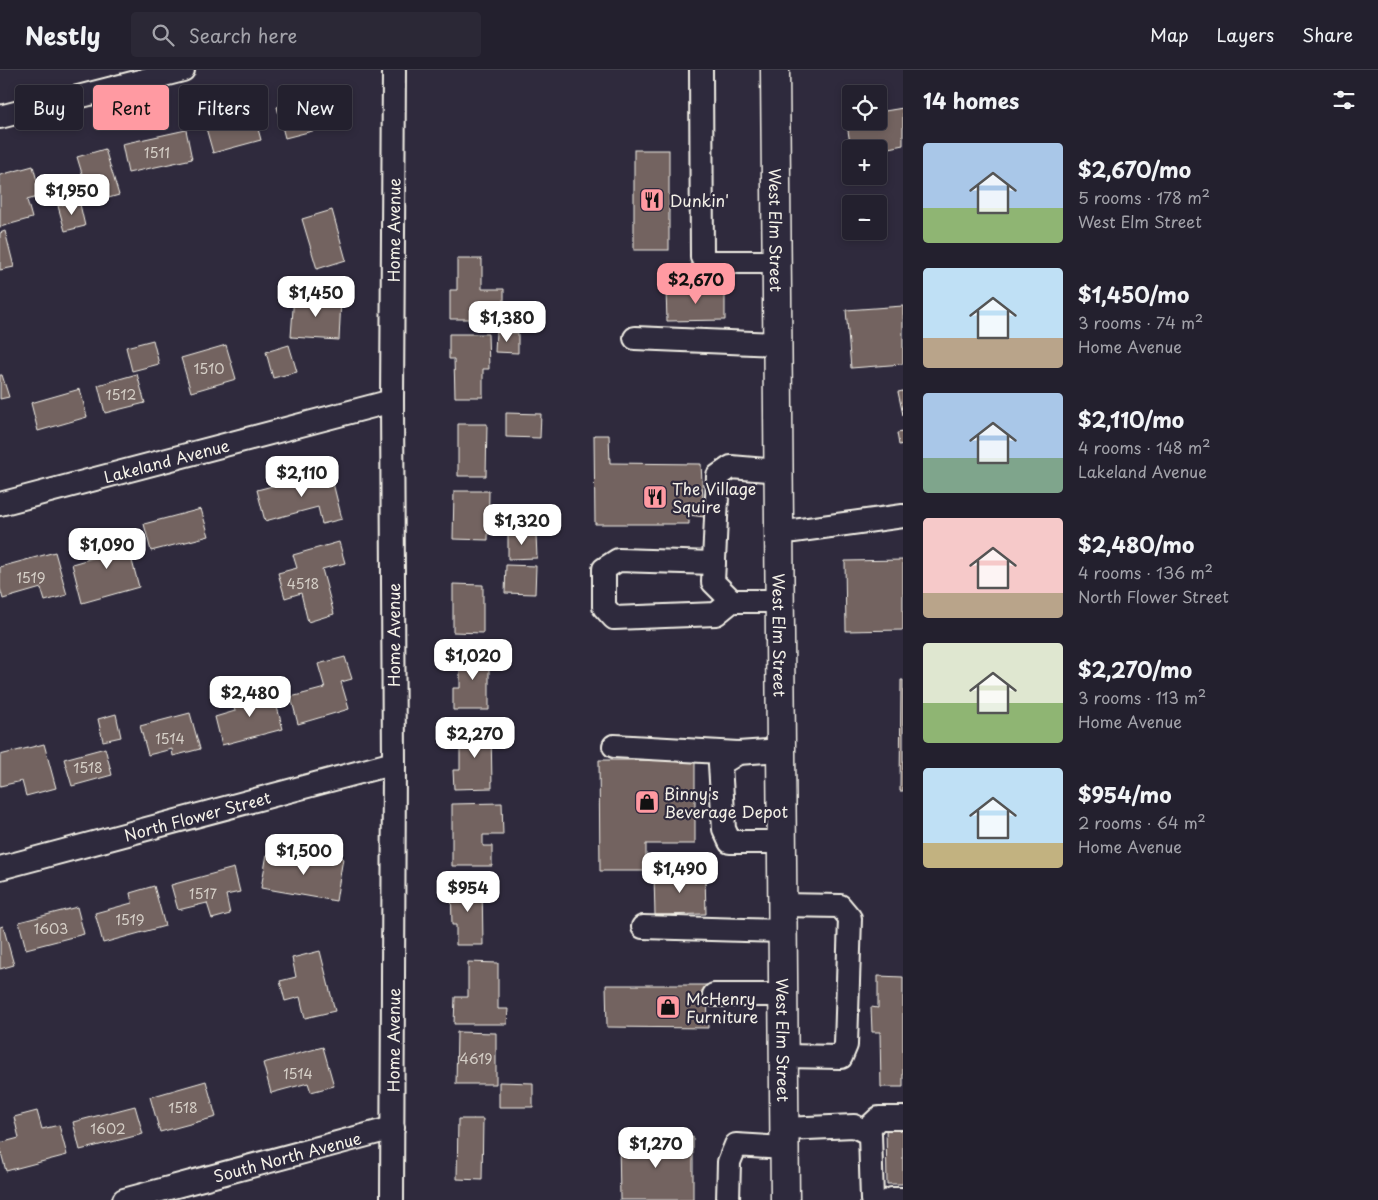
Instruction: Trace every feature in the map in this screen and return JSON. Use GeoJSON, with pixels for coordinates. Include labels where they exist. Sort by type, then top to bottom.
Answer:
{"type":"FeatureCollection","features":[{"type":"Feature","properties":{"kind":"main road","name":"West Elm Street"},"geometry":{"type":"LineString","coordinates":[[775,70],[785,1200]]}},
{"type":"Feature","properties":{"kind":"street"},"geometry":{"type":"LineString","coordinates":[[0,117],[183,70]]}},
{"type":"Feature","properties":{"kind":"street","name":"Home Avenue"},"geometry":{"type":"LineString","coordinates":[[392,1200],[394,70]]}},
{"type":"Feature","properties":{"kind":"street"},"geometry":{"type":"LineString","coordinates":[[702,70],[702,257],[707,262],[777,262]]}},
{"type":"Feature","properties":{"kind":"street"},"geometry":{"type":"LineString","coordinates":[[635,338],[778,344]]}},
{"type":"Feature","properties":{"kind":"street","name":"Lakeland Avenue"},"geometry":{"type":"LineString","coordinates":[[0,504],[392,400]]}},
{"type":"Feature","properties":{"kind":"street"},"geometry":{"type":"LineString","coordinates":[[732,601],[713,582],[718,476],[731,466],[778,471]]}},
{"type":"Feature","properties":{"kind":"street"},"geometry":{"type":"LineString","coordinates":[[779,533],[903,516]]}},
{"type":"Feature","properties":{"kind":"street"},"geometry":{"type":"LineString","coordinates":[[714,563],[618,560],[604,570],[604,607],[614,618],[716,614],[732,601],[780,601]]}},
{"type":"Feature","properties":{"kind":"street"},"geometry":{"type":"LineString","coordinates":[[614,746],[738,753],[781,750]]}},
{"type":"Feature","properties":{"kind":"street"},"geometry":{"type":"LineString","coordinates":[[738,753],[720,764],[724,829],[730,842],[782,842]]}},
{"type":"Feature","properties":{"kind":"street","name":"North Flower Street"},"geometry":{"type":"LineString","coordinates":[[0,868],[394,763]]}},
{"type":"Feature","properties":{"kind":"street"},"geometry":{"type":"LineString","coordinates":[[643,927],[782,918],[840,906],[850,918],[846,1045],[841,1057],[784,1056]]}},
{"type":"Feature","properties":{"kind":"street"},"geometry":{"type":"LineString","coordinates":[[714,995],[783,995]]}},
{"type":"Feature","properties":{"kind":"street"},"geometry":{"type":"LineString","coordinates":[[865,1131],[879,1118],[903,1118]]}},
{"type":"Feature","properties":{"kind":"street"},"geometry":{"type":"LineString","coordinates":[[728,1200],[729,1162],[736,1145],[784,1139],[854,1126],[870,1134],[872,1200]]}},
{"type":"Feature","properties":{"kind":"street","name":"South North Avenue"},"geometry":{"type":"LineString","coordinates":[[124,1200],[393,1128]]}},
{"type":"Feature","properties":{"kind":"street"},"geometry":{"type":"LineString","coordinates":[[890,1200],[903,1199]]}},
{"type":"Feature","properties":{"kind":"building"},"geometry":{"type":"Polygon","coordinates":[[[903,108],[903,145],[887,148],[887,140],[849,140],[848,130],[887,130],[887,111],[903,108]]]}},
{"type":"Feature","properties":{"kind":"building"},"geometry":{"type":"Polygon","coordinates":[[[186,130],[192,159],[128,173],[122,144],[186,130]]]}},
{"type":"Feature","properties":{"kind":"building"},"geometry":{"type":"Polygon","coordinates":[[[207,130],[258,130],[261,140],[213,153],[207,130]]]}},
{"type":"Feature","properties":{"kind":"building"},"geometry":{"type":"Polygon","coordinates":[[[283,130],[316,130],[285,138],[283,130]]]}},
{"type":"Feature","properties":{"kind":"building"},"geometry":{"type":"Polygon","coordinates":[[[105,149],[119,195],[91,203],[77,157],[105,149]]]}},
{"type":"Feature","properties":{"kind":"building","name":"Dunkin'"},"geometry":{"type":"Polygon","coordinates":[[[634,150],[669,150],[669,250],[634,250],[634,150]]]}},
{"type":"Feature","properties":{"kind":"building"},"geometry":{"type":"Polygon","coordinates":[[[33,166],[41,196],[27,200],[32,218],[0,227],[0,175],[33,166]]]}},
{"type":"Feature","properties":{"kind":"building"},"geometry":{"type":"Polygon","coordinates":[[[79,200],[85,226],[65,231],[58,206],[79,200]]]}},
{"type":"Feature","properties":{"kind":"building"},"geometry":{"type":"Polygon","coordinates":[[[332,210],[346,260],[317,269],[302,219],[332,210]]]}},
{"type":"Feature","properties":{"kind":"building"},"geometry":{"type":"Polygon","coordinates":[[[5,231],[14,267],[0,270],[0,233],[5,231]]]}},
{"type":"Feature","properties":{"kind":"building"},"geometry":{"type":"Polygon","coordinates":[[[457,259],[482,259],[482,289],[504,289],[504,319],[450,319],[450,290],[457,290],[457,259]]]}},
{"type":"Feature","properties":{"kind":"building"},"geometry":{"type":"Polygon","coordinates":[[[725,289],[725,320],[667,321],[666,290],[725,289]]]}},
{"type":"Feature","properties":{"kind":"building"},"geometry":{"type":"Polygon","coordinates":[[[294,295],[341,299],[339,340],[291,337],[294,295]]]}},
{"type":"Feature","properties":{"kind":"building"},"geometry":{"type":"Polygon","coordinates":[[[903,306],[903,364],[851,368],[846,310],[903,306]]]}},
{"type":"Feature","properties":{"kind":"building"},"geometry":{"type":"Polygon","coordinates":[[[496,332],[518,333],[518,353],[495,352],[496,332]]]}},
{"type":"Feature","properties":{"kind":"building"},"geometry":{"type":"Polygon","coordinates":[[[449,334],[488,334],[489,369],[483,369],[483,397],[455,397],[454,359],[449,359],[449,334]]]}},
{"type":"Feature","properties":{"kind":"building"},"geometry":{"type":"Polygon","coordinates":[[[153,340],[159,364],[132,371],[126,347],[153,340]]]}},
{"type":"Feature","properties":{"kind":"building"},"geometry":{"type":"Polygon","coordinates":[[[226,345],[236,379],[191,392],[181,358],[226,345]]]}},
{"type":"Feature","properties":{"kind":"building"},"geometry":{"type":"Polygon","coordinates":[[[289,345],[297,372],[273,378],[266,352],[289,345]]]}},
{"type":"Feature","properties":{"kind":"building"},"geometry":{"type":"Polygon","coordinates":[[[137,374],[145,403],[105,413],[98,385],[137,374]]]}},
{"type":"Feature","properties":{"kind":"building"},"geometry":{"type":"Polygon","coordinates":[[[0,375],[2,375],[9,397],[0,399],[0,375]]]}},
{"type":"Feature","properties":{"kind":"building"},"geometry":{"type":"Polygon","coordinates":[[[80,389],[87,417],[38,431],[31,403],[80,389]]]}},
{"type":"Feature","properties":{"kind":"building"},"geometry":{"type":"Polygon","coordinates":[[[903,391],[903,415],[898,392],[903,391]]]}},
{"type":"Feature","properties":{"kind":"building"},"geometry":{"type":"Polygon","coordinates":[[[506,413],[541,414],[540,438],[506,437],[506,413]]]}},
{"type":"Feature","properties":{"kind":"building"},"geometry":{"type":"Polygon","coordinates":[[[458,424],[487,424],[486,476],[458,476],[458,424]]]}},
{"type":"Feature","properties":{"kind":"building"},"geometry":{"type":"Polygon","coordinates":[[[903,432],[903,444],[899,445],[897,433],[903,432]]]}},
{"type":"Feature","properties":{"kind":"building"},"geometry":{"type":"Polygon","coordinates":[[[594,435],[609,435],[610,463],[701,464],[704,517],[689,515],[689,524],[595,524],[594,435]]]}},
{"type":"Feature","properties":{"kind":"building"},"geometry":{"type":"Polygon","coordinates":[[[330,471],[342,519],[322,524],[318,507],[265,521],[257,490],[330,471]]]}},
{"type":"Feature","properties":{"kind":"building"},"geometry":{"type":"Polygon","coordinates":[[[454,491],[489,491],[488,540],[453,539],[454,491]]]}},
{"type":"Feature","properties":{"kind":"building"},"geometry":{"type":"Polygon","coordinates":[[[201,509],[209,536],[151,551],[144,524],[201,509]]]}},
{"type":"Feature","properties":{"kind":"building"},"geometry":{"type":"Polygon","coordinates":[[[124,531],[139,587],[82,603],[72,564],[103,555],[98,538],[124,531]]]}},
{"type":"Feature","properties":{"kind":"building"},"geometry":{"type":"Polygon","coordinates":[[[508,534],[536,534],[537,558],[508,559],[508,534]]]}},
{"type":"Feature","properties":{"kind":"building"},"geometry":{"type":"Polygon","coordinates":[[[339,542],[345,563],[322,569],[334,614],[308,622],[301,593],[285,598],[278,573],[297,568],[293,555],[339,542]]]}},
{"type":"Feature","properties":{"kind":"building"},"geometry":{"type":"Polygon","coordinates":[[[55,552],[67,595],[45,601],[41,588],[3,599],[0,588],[0,567],[55,552]]]}},
{"type":"Feature","properties":{"kind":"building"},"geometry":{"type":"Polygon","coordinates":[[[903,560],[903,630],[846,631],[845,561],[903,560]]]}},
{"type":"Feature","properties":{"kind":"building"},"geometry":{"type":"Polygon","coordinates":[[[506,565],[536,566],[535,594],[505,593],[506,565]]]}},
{"type":"Feature","properties":{"kind":"building"},"geometry":{"type":"Polygon","coordinates":[[[453,584],[483,585],[483,633],[453,632],[453,584]]]}},
{"type":"Feature","properties":{"kind":"building"},"geometry":{"type":"Polygon","coordinates":[[[460,648],[489,648],[489,710],[453,710],[453,688],[460,688],[460,648]]]}},
{"type":"Feature","properties":{"kind":"building"},"geometry":{"type":"Polygon","coordinates":[[[345,657],[352,679],[341,682],[349,709],[298,724],[291,697],[325,688],[318,664],[345,657]]]}},
{"type":"Feature","properties":{"kind":"building"},"geometry":{"type":"Polygon","coordinates":[[[901,680],[903,680],[903,791],[900,791],[901,680]]]}},
{"type":"Feature","properties":{"kind":"building"},"geometry":{"type":"Polygon","coordinates":[[[272,689],[283,729],[222,745],[215,717],[235,711],[232,700],[272,689]]]}},
{"type":"Feature","properties":{"kind":"building"},"geometry":{"type":"Polygon","coordinates":[[[190,713],[200,749],[173,756],[172,749],[148,755],[140,726],[190,713]]]}},
{"type":"Feature","properties":{"kind":"building"},"geometry":{"type":"Polygon","coordinates":[[[116,714],[121,737],[103,741],[98,719],[116,714]]]}},
{"type":"Feature","properties":{"kind":"building"},"geometry":{"type":"Polygon","coordinates":[[[460,727],[491,727],[492,788],[454,789],[453,770],[460,770],[460,727]]]}},
{"type":"Feature","properties":{"kind":"building"},"geometry":{"type":"Polygon","coordinates":[[[44,744],[56,788],[26,796],[22,781],[0,786],[0,755],[44,744]]]}},
{"type":"Feature","properties":{"kind":"building"},"geometry":{"type":"Polygon","coordinates":[[[105,748],[112,775],[72,786],[64,759],[105,748]]]}},
{"type":"Feature","properties":{"kind":"building","name":"Binny's Beverage Depot"},"geometry":{"type":"Polygon","coordinates":[[[599,760],[695,760],[695,844],[646,844],[646,871],[600,871],[599,760]]]}},
{"type":"Feature","properties":{"kind":"building"},"geometry":{"type":"Polygon","coordinates":[[[502,803],[503,835],[483,835],[483,846],[492,846],[492,866],[452,866],[452,804],[502,803]]]}},
{"type":"Feature","properties":{"kind":"building"},"geometry":{"type":"Polygon","coordinates":[[[267,854],[315,862],[316,854],[343,858],[336,901],[261,888],[267,854]]]}},
{"type":"Feature","properties":{"kind":"building"},"geometry":{"type":"Polygon","coordinates":[[[234,868],[240,892],[226,895],[230,914],[212,919],[207,903],[178,910],[171,885],[234,868]]]}},
{"type":"Feature","properties":{"kind":"building"},"geometry":{"type":"Polygon","coordinates":[[[705,874],[706,914],[655,915],[654,875],[705,874]]]}},
{"type":"Feature","properties":{"kind":"building"},"geometry":{"type":"Polygon","coordinates":[[[451,883],[482,883],[483,945],[456,945],[456,925],[452,925],[451,883]]]}},
{"type":"Feature","properties":{"kind":"building"},"geometry":{"type":"Polygon","coordinates":[[[154,886],[165,926],[103,943],[95,913],[132,903],[130,893],[154,886]]]}},
{"type":"Feature","properties":{"kind":"building"},"geometry":{"type":"Polygon","coordinates":[[[77,907],[84,934],[26,949],[19,922],[77,907]]]}},
{"type":"Feature","properties":{"kind":"building"},"geometry":{"type":"Polygon","coordinates":[[[3,926],[14,965],[0,969],[0,927],[3,926]]]}},
{"type":"Feature","properties":{"kind":"building"},"geometry":{"type":"Polygon","coordinates":[[[320,951],[335,1011],[305,1018],[300,997],[285,1001],[280,981],[296,977],[292,958],[320,951]]]}},
{"type":"Feature","properties":{"kind":"building"},"geometry":{"type":"Polygon","coordinates":[[[468,962],[498,963],[498,1009],[508,1009],[507,1024],[454,1024],[455,997],[468,997],[468,962]]]}},
{"type":"Feature","properties":{"kind":"building"},"geometry":{"type":"Polygon","coordinates":[[[878,976],[903,977],[903,1087],[881,1087],[880,1032],[872,1032],[871,1007],[878,1008],[878,976]]]}},
{"type":"Feature","properties":{"kind":"building"},"geometry":{"type":"Polygon","coordinates":[[[606,985],[707,985],[708,1028],[607,1027],[606,985]]]}},
{"type":"Feature","properties":{"kind":"building"},"geometry":{"type":"Polygon","coordinates":[[[457,1032],[496,1033],[496,1084],[456,1084],[457,1032]]]}},
{"type":"Feature","properties":{"kind":"building"},"geometry":{"type":"Polygon","coordinates":[[[323,1047],[334,1086],[311,1092],[308,1083],[271,1093],[263,1063],[323,1047]]]}},
{"type":"Feature","properties":{"kind":"building"},"geometry":{"type":"Polygon","coordinates":[[[206,1081],[216,1117],[160,1132],[150,1097],[206,1081]]]}},
{"type":"Feature","properties":{"kind":"building"},"geometry":{"type":"Polygon","coordinates":[[[499,1082],[533,1083],[533,1107],[499,1107],[499,1082]]]}},
{"type":"Feature","properties":{"kind":"building"},"geometry":{"type":"Polygon","coordinates":[[[135,1106],[143,1134],[80,1150],[73,1122],[135,1106]]]}},
{"type":"Feature","properties":{"kind":"building"},"geometry":{"type":"Polygon","coordinates":[[[37,1111],[42,1129],[59,1125],[67,1155],[6,1171],[0,1143],[19,1138],[14,1117],[37,1111]]]}},
{"type":"Feature","properties":{"kind":"building"},"geometry":{"type":"Polygon","coordinates":[[[458,1119],[483,1119],[482,1180],[457,1179],[458,1119]]]}},
{"type":"Feature","properties":{"kind":"building"},"geometry":{"type":"Polygon","coordinates":[[[886,1126],[903,1126],[903,1184],[887,1184],[886,1126]]]}},
{"type":"Feature","properties":{"kind":"building"},"geometry":{"type":"Polygon","coordinates":[[[693,1137],[693,1200],[620,1200],[619,1138],[693,1137]]]}},
{"type":"Feature","properties":{"kind":"place","name":"Dunkin'"},"geometry":{"type":"Point","coordinates":[652,200]}},
{"type":"Feature","properties":{"kind":"place","name":"The Village Squire"},"geometry":{"type":"Point","coordinates":[655,497]}},
{"type":"Feature","properties":{"kind":"place","name":"Binny's Beverage Depot"},"geometry":{"type":"Point","coordinates":[647,802]}},
{"type":"Feature","properties":{"kind":"place","name":"McHenry Furniture"},"geometry":{"type":"Point","coordinates":[668,1007]}}]}
